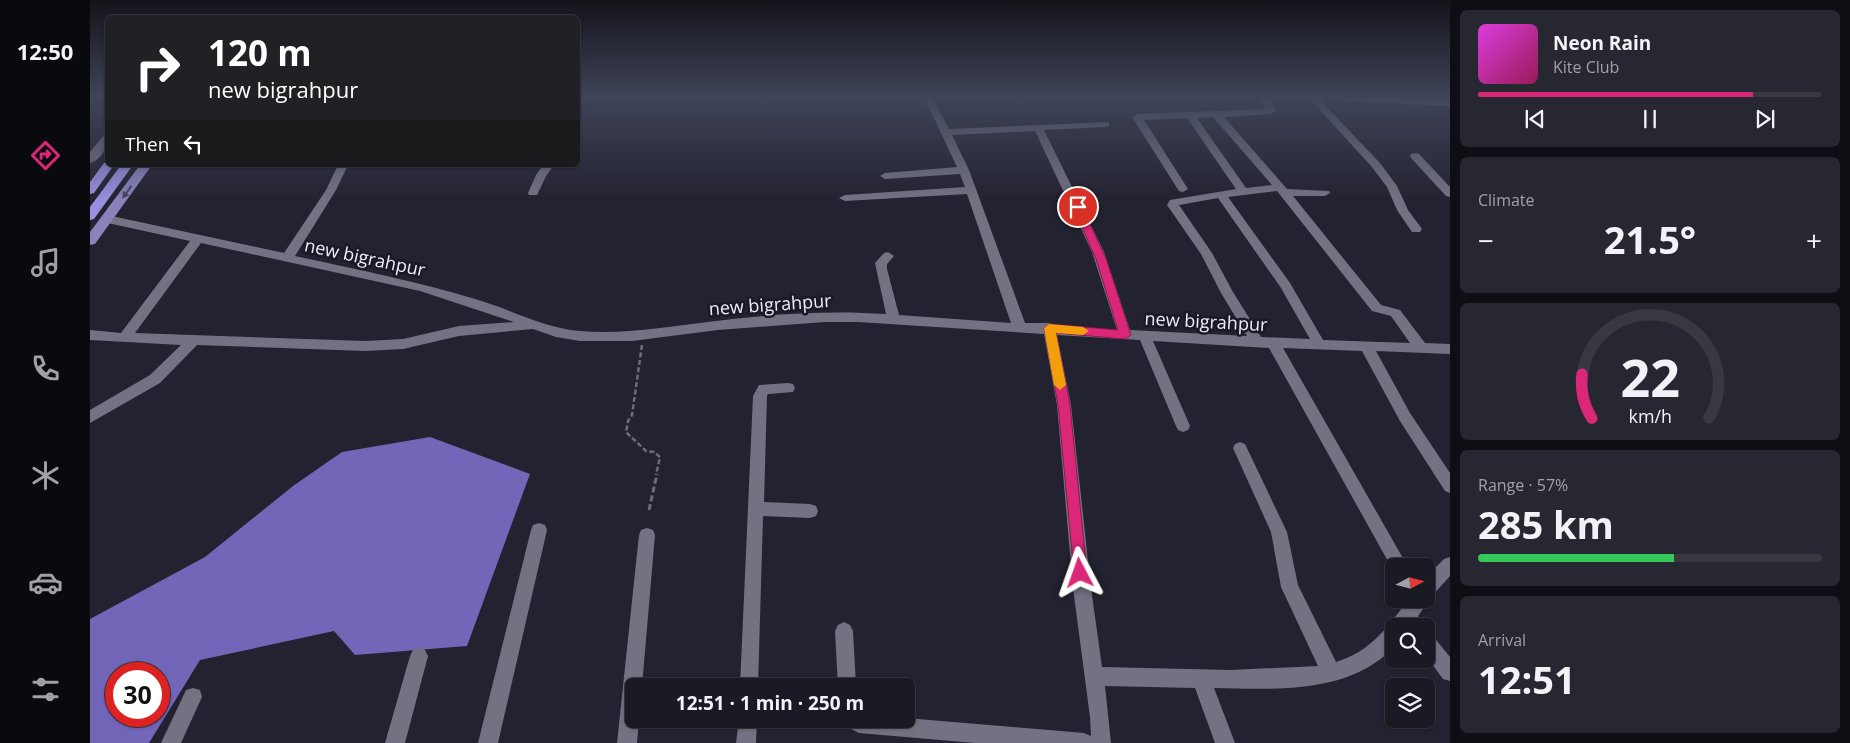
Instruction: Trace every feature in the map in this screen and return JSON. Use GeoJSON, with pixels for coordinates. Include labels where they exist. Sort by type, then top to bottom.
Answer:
{"type":"FeatureCollection","features":[{"type":"Feature","properties":{"kind":"highway"},"geometry":{"type":"LineString","coordinates":[[90,190],[107,167]]}},
{"type":"Feature","properties":{"kind":"highway"},"geometry":{"type":"LineString","coordinates":[[90,216],[126,167]]}},
{"type":"Feature","properties":{"kind":"main road"},"geometry":{"type":"LineString","coordinates":[[90,241],[145,167]]}},
{"type":"Feature","properties":{"kind":"street"},"geometry":{"type":"LineString","coordinates":[[952,132],[946,132],[964,170],[1019,326]]}},
{"type":"Feature","properties":{"kind":"street"},"geometry":{"type":"LineString","coordinates":[[1040,132],[1098,252],[1125,335]]}},
{"type":"Feature","properties":{"kind":"street"},"geometry":{"type":"LineString","coordinates":[[1146,132],[1183,189]]}},
{"type":"Feature","properties":{"kind":"street"},"geometry":{"type":"LineString","coordinates":[[1201,132],[1243,191]]}},
{"type":"Feature","properties":{"kind":"street"},"geometry":{"type":"LineString","coordinates":[[1232,132],[1282,189],[1377,308],[1395,314],[1421,347]]}},
{"type":"Feature","properties":{"kind":"street"},"geometry":{"type":"LineString","coordinates":[[1347,132],[1392,186],[1403,210],[1416,229]]}},
{"type":"Feature","properties":{"kind":"street"},"geometry":{"type":"LineString","coordinates":[[90,160],[105,141]]}},
{"type":"Feature","properties":{"kind":"street"},"geometry":{"type":"LineString","coordinates":[[1415,156],[1450,194]]}},
{"type":"Feature","properties":{"kind":"street"},"geometry":{"type":"LineString","coordinates":[[287,258],[331,190],[342,167]]}},
{"type":"Feature","properties":{"kind":"street"},"geometry":{"type":"LineString","coordinates":[[533,193],[541,175],[547,167]]}},
{"type":"Feature","properties":{"kind":"street"},"geometry":{"type":"LineString","coordinates":[[885,176],[964,170]]}},
{"type":"Feature","properties":{"kind":"street"},"geometry":{"type":"LineString","coordinates":[[1257,342],[1227,293],[1206,253],[1173,205],[1174,202],[1243,191],[1282,189],[1325,192]]}},
{"type":"Feature","properties":{"kind":"street"},"geometry":{"type":"LineString","coordinates":[[845,198],[970,190]]}},
{"type":"Feature","properties":{"kind":"street"},"geometry":{"type":"LineString","coordinates":[[1221,194],[1286,286],[1319,344]]}},
{"type":"Feature","properties":{"kind":"street","name":"new bigrahpur"},"geometry":{"type":"LineString","coordinates":[[107,219],[440,292],[556,332],[580,336],[605,337],[644,334],[718,324],[824,317],[1019,326],[1125,335],[1273,343],[1450,349]]}},
{"type":"Feature","properties":{"kind":"street"},"geometry":{"type":"LineString","coordinates":[[124,338],[198,239]]}},
{"type":"Feature","properties":{"kind":"street"},"geometry":{"type":"LineString","coordinates":[[888,256],[881,263],[881,269],[894,319]]}},
{"type":"Feature","properties":{"kind":"street"},"geometry":{"type":"LineString","coordinates":[[90,334],[124,338],[193,341],[382,346],[403,344],[459,331],[532,324]]}},
{"type":"Feature","properties":{"kind":"street"},"geometry":{"type":"LineString","coordinates":[[1049,328],[1064,405],[1082,588],[1101,743]]}},
{"type":"Feature","properties":{"kind":"street"},"geometry":{"type":"LineString","coordinates":[[1144,335],[1183,426]]}},
{"type":"Feature","properties":{"kind":"street"},"geometry":{"type":"LineString","coordinates":[[90,417],[155,379],[193,341]]}},
{"type":"Feature","properties":{"kind":"street"},"geometry":{"type":"LineString","coordinates":[[1273,343],[1304,395],[1394,558]]}},
{"type":"Feature","properties":{"kind":"street"},"geometry":{"type":"LineString","coordinates":[[1366,346],[1405,417],[1450,486]]}},
{"type":"Feature","properties":{"kind":"street"},"geometry":{"type":"LineString","coordinates":[[749,678],[760,396],[764,389],[788,388]]}},
{"type":"Feature","properties":{"kind":"street"},"geometry":{"type":"LineString","coordinates":[[1240,448],[1279,532],[1290,587],[1331,672]]}},
{"type":"Feature","properties":{"kind":"street"},"geometry":{"type":"LineString","coordinates":[[756,509],[810,511]]}},
{"type":"Feature","properties":{"kind":"street"},"geometry":{"type":"LineString","coordinates":[[488,743],[539,530]]}},
{"type":"Feature","properties":{"kind":"street"},"geometry":{"type":"LineString","coordinates":[[627,743],[647,535]]}},
{"type":"Feature","properties":{"kind":"street"},"geometry":{"type":"LineString","coordinates":[[1435,579],[1450,566]]}},
{"type":"Feature","properties":{"kind":"street"},"geometry":{"type":"LineString","coordinates":[[844,631],[847,678]]}},
{"type":"Feature","properties":{"kind":"street"},"geometry":{"type":"LineString","coordinates":[[1094,676],[1201,680],[1297,678],[1331,672],[1363,661],[1385,644]]}},
{"type":"Feature","properties":{"kind":"street"},"geometry":{"type":"LineString","coordinates":[[1435,653],[1450,672]]}},
{"type":"Feature","properties":{"kind":"street"},"geometry":{"type":"LineString","coordinates":[[395,743],[419,656]]}},
{"type":"Feature","properties":{"kind":"street"},"geometry":{"type":"LineString","coordinates":[[1201,680],[1225,743]]}},
{"type":"Feature","properties":{"kind":"street"},"geometry":{"type":"LineString","coordinates":[[171,743],[193,697]]}},
{"type":"Feature","properties":{"kind":"street"},"geometry":{"type":"LineString","coordinates":[[746,743],[747,728]]}},
{"type":"Feature","properties":{"kind":"street"},"geometry":{"type":"LineString","coordinates":[[915,728],[1084,743]]}},
{"type":"Feature","properties":{"kind":"path"},"geometry":{"type":"LineString","coordinates":[[644,334],[633,409],[626,432],[646,451],[654,452],[660,457],[649,510]]}},
{"type":"Feature","properties":{"kind":"shaded area"},"geometry":{"type":"Polygon","coordinates":[[[430,437],[530,474],[467,646],[355,655],[334,631],[200,660],[170,709],[170,662],[105,662],[105,727],[159,727],[149,743],[90,743],[90,619],[205,557],[293,486],[342,452],[430,437]]]}},
{"type":"Feature","properties":{"kind":"slow traffic"},"geometry":{"type":"LineString","coordinates":[[1060,385],[1049,328],[1083,331]]}},
{"type":"Feature","properties":{"kind":"route"},"geometry":{"type":"LineString","coordinates":[[1078,207],[1109,280],[1125,335],[1049,328],[1064,405],[1080,573]]}}]}
